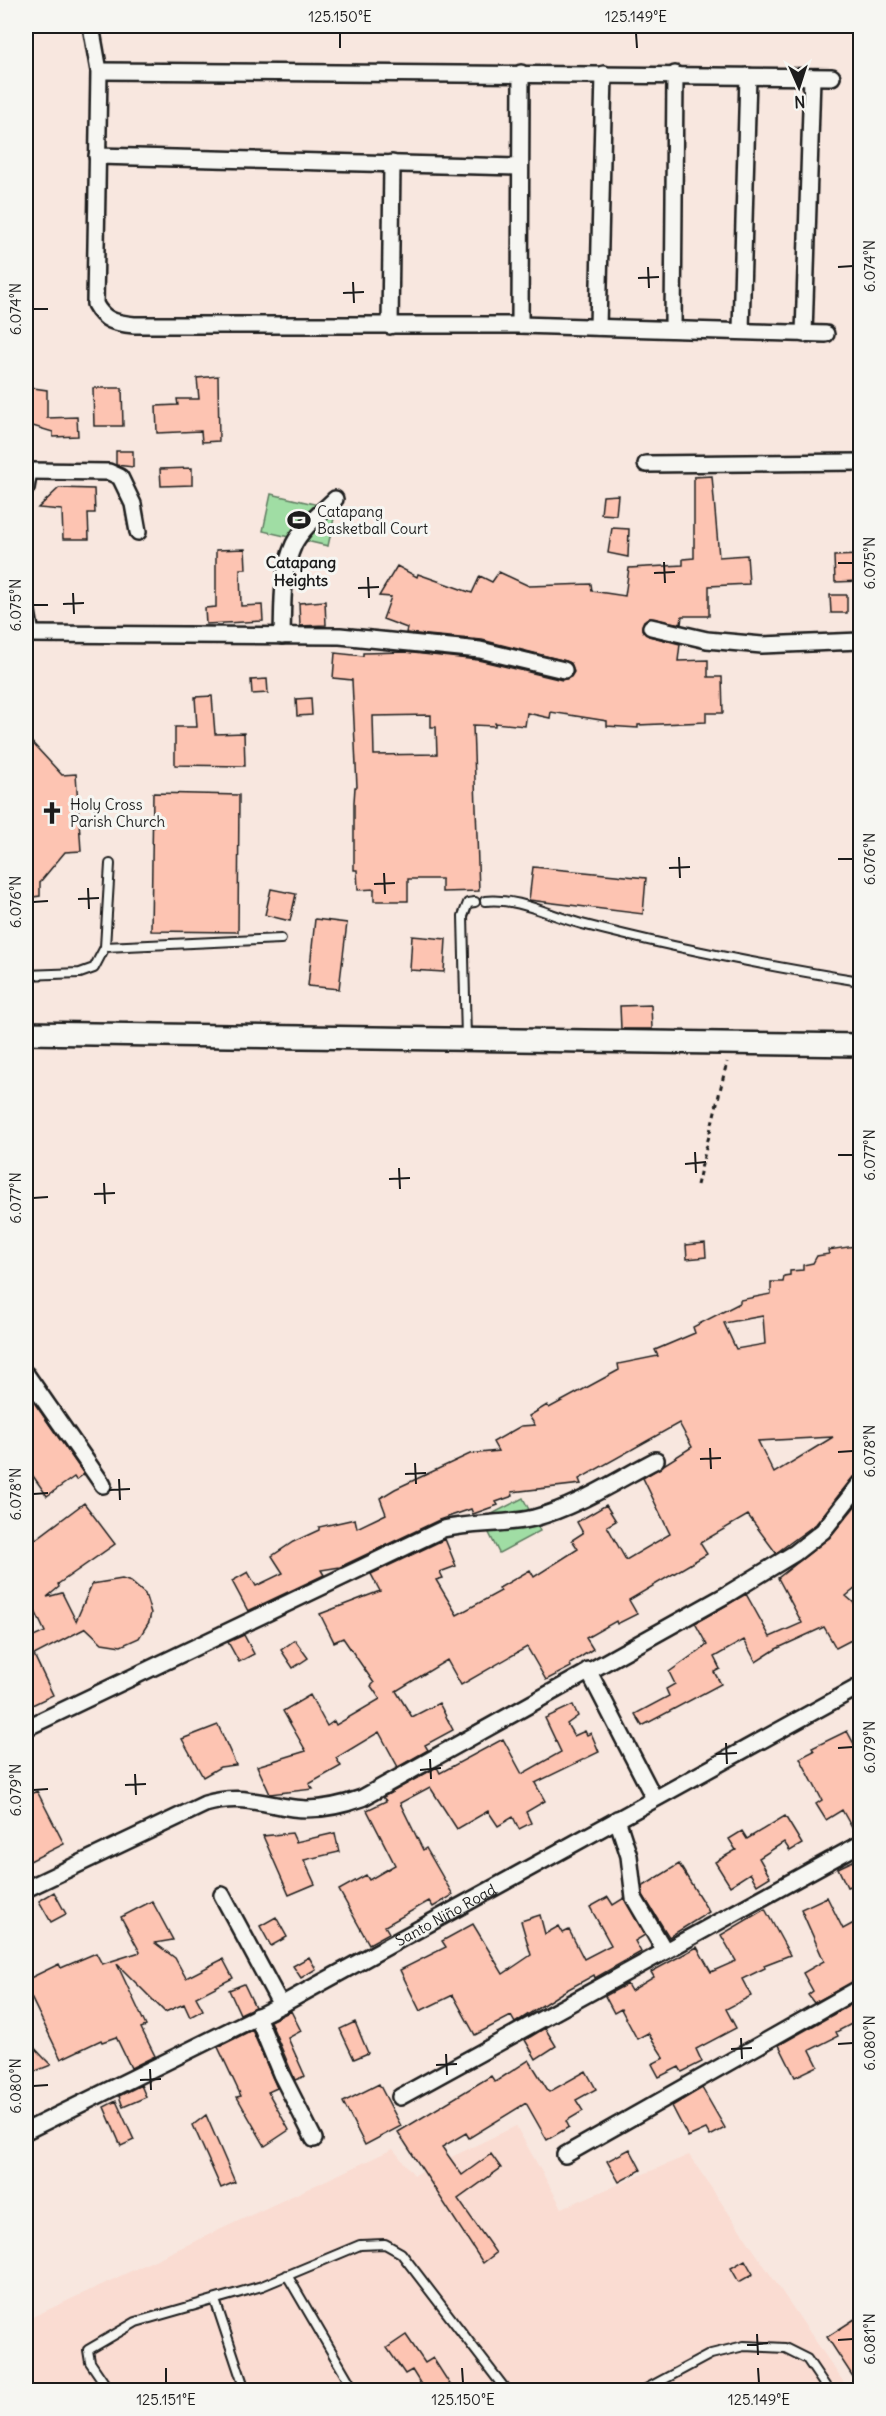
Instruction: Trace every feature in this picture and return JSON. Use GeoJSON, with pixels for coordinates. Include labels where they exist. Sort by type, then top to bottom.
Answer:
{"type":"FeatureCollection","features":[{"type":"Feature","properties":{"kind":"street"},"geometry":{"type":"LineString","coordinates":[[91,26],[99,71],[95,304],[101,315],[113,323],[134,326],[520,325],[826,334]]}},
{"type":"Feature","properties":{"kind":"street"},"geometry":{"type":"LineString","coordinates":[[99,71],[832,77]]}},
{"type":"Feature","properties":{"kind":"street"},"geometry":{"type":"LineString","coordinates":[[520,325],[521,73]]}},
{"type":"Feature","properties":{"kind":"street"},"geometry":{"type":"LineString","coordinates":[[598,327],[604,74]]}},
{"type":"Feature","properties":{"kind":"street"},"geometry":{"type":"LineString","coordinates":[[673,328],[675,74]]}},
{"type":"Feature","properties":{"kind":"street"},"geometry":{"type":"LineString","coordinates":[[741,330],[748,76]]}},
{"type":"Feature","properties":{"kind":"street"},"geometry":{"type":"LineString","coordinates":[[804,334],[812,77]]}},
{"type":"Feature","properties":{"kind":"street"},"geometry":{"type":"LineString","coordinates":[[97,156],[519,167]]}},
{"type":"Feature","properties":{"kind":"street"},"geometry":{"type":"LineString","coordinates":[[390,326],[392,163]]}},
{"type":"Feature","properties":{"kind":"street"},"geometry":{"type":"LineString","coordinates":[[646,464],[861,462]]}},
{"type":"Feature","properties":{"kind":"street"},"geometry":{"type":"LineString","coordinates":[[26,488],[27,471],[109,472],[120,477],[133,504],[138,532]]}},
{"type":"Feature","properties":{"kind":"street"},"geometry":{"type":"LineString","coordinates":[[282,636],[283,595],[294,544],[312,521],[335,499]]}},
{"type":"Feature","properties":{"kind":"street"},"geometry":{"type":"LineString","coordinates":[[26,606],[28,634],[340,636],[480,650],[564,670]]}},
{"type":"Feature","properties":{"kind":"street"},"geometry":{"type":"LineString","coordinates":[[651,627],[707,640],[762,645],[861,641]]}},
{"type":"Feature","properties":{"kind":"street"},"geometry":{"type":"LineString","coordinates":[[26,1033],[861,1045]]}},
{"type":"Feature","properties":{"kind":"street"},"geometry":{"type":"LineString","coordinates":[[26,1374],[103,1485]]}},
{"type":"Feature","properties":{"kind":"street"},"geometry":{"type":"LineString","coordinates":[[26,1728],[443,1529],[478,1523],[510,1523],[559,1510],[656,1460]]}},
{"type":"Feature","properties":{"kind":"street"},"geometry":{"type":"LineString","coordinates":[[26,1889],[205,1804],[225,1798],[244,1798],[295,1808],[342,1806],[362,1798],[726,1595],[795,1553],[823,1530],[861,1484]]}},
{"type":"Feature","properties":{"kind":"street"},"geometry":{"type":"LineString","coordinates":[[588,1670],[654,1798]]}},
{"type":"Feature","properties":{"kind":"street","name":"Santo Niño Road"},"geometry":{"type":"LineString","coordinates":[[26,2132],[280,2005],[861,1686]]}},
{"type":"Feature","properties":{"kind":"street"},"geometry":{"type":"LineString","coordinates":[[617,1819],[629,1856],[634,1898],[665,1951]]}},
{"type":"Feature","properties":{"kind":"street"},"geometry":{"type":"LineString","coordinates":[[400,2097],[861,1844]]}},
{"type":"Feature","properties":{"kind":"street"},"geometry":{"type":"LineString","coordinates":[[222,1895],[280,2005]]}},
{"type":"Feature","properties":{"kind":"street"},"geometry":{"type":"LineString","coordinates":[[565,2155],[861,1988]]}},
{"type":"Feature","properties":{"kind":"street"},"geometry":{"type":"LineString","coordinates":[[257,2016],[281,2074],[314,2139]]}},
{"type":"Feature","properties":{"kind":"lane"},"geometry":{"type":"LineString","coordinates":[[26,975],[80,973],[94,968],[105,947],[110,864]]}},
{"type":"Feature","properties":{"kind":"lane"},"geometry":{"type":"LineString","coordinates":[[485,901],[524,906],[581,924],[732,960],[861,981]]}},
{"type":"Feature","properties":{"kind":"lane"},"geometry":{"type":"LineString","coordinates":[[466,1040],[463,916],[468,903],[475,902]]}},
{"type":"Feature","properties":{"kind":"lane"},"geometry":{"type":"LineString","coordinates":[[105,947],[281,939]]}},
{"type":"Feature","properties":{"kind":"lane"},"geometry":{"type":"LineString","coordinates":[[109,2391],[90,2362],[88,2350],[144,2319],[262,2286],[360,2245],[385,2244],[401,2253],[506,2391]]}},
{"type":"Feature","properties":{"kind":"lane"},"geometry":{"type":"LineString","coordinates":[[287,2275],[354,2391]]}},
{"type":"Feature","properties":{"kind":"lane"},"geometry":{"type":"LineString","coordinates":[[215,2300],[244,2391]]}},
{"type":"Feature","properties":{"kind":"lane"},"geometry":{"type":"LineString","coordinates":[[644,2391],[711,2354],[744,2346],[785,2349],[807,2360],[828,2391]]}},
{"type":"Feature","properties":{"kind":"path"},"geometry":{"type":"LineString","coordinates":[[697,1185],[733,1043]]}},
{"type":"Feature","properties":{"kind":"shaded area"},"geometry":{"type":"Polygon","coordinates":[[[516,2126],[562,2208],[689,2155],[849,2390],[26,2390],[26,2320],[393,2149],[414,2175],[516,2126]]]}},
{"type":"Feature","properties":{"kind":"green space","name":"Catapang Basketball Court"},"geometry":{"type":"Polygon","coordinates":[[[271,494],[336,509],[328,546],[263,531],[271,494]]]}},
{"type":"Feature","properties":{"kind":"green space"},"geometry":{"type":"Polygon","coordinates":[[[523,1498],[540,1531],[499,1553],[482,1519],[523,1498]]]}},
{"type":"Feature","properties":{"kind":"building"},"geometry":{"type":"Polygon","coordinates":[[[218,376],[219,441],[202,442],[201,431],[157,433],[156,406],[178,405],[177,399],[199,399],[197,378],[218,376]]]}},
{"type":"Feature","properties":{"kind":"building"},"geometry":{"type":"Polygon","coordinates":[[[26,387],[47,390],[47,418],[77,417],[78,436],[53,437],[53,432],[26,424],[26,387]]]}},
{"type":"Feature","properties":{"kind":"building"},"geometry":{"type":"Polygon","coordinates":[[[93,388],[122,388],[123,426],[94,426],[93,388]]]}},
{"type":"Feature","properties":{"kind":"building"},"geometry":{"type":"Polygon","coordinates":[[[116,451],[133,451],[133,467],[116,465],[116,451]]]}},
{"type":"Feature","properties":{"kind":"building"},"geometry":{"type":"Polygon","coordinates":[[[192,468],[192,485],[161,486],[160,469],[192,468]]]}},
{"type":"Feature","properties":{"kind":"building"},"geometry":{"type":"Polygon","coordinates":[[[712,476],[719,557],[747,555],[749,584],[709,586],[709,616],[682,616],[681,624],[649,618],[644,621],[642,629],[649,636],[680,644],[678,661],[708,660],[708,677],[722,677],[723,713],[706,713],[706,722],[638,725],[638,728],[607,726],[607,721],[551,712],[550,718],[527,713],[525,726],[495,723],[495,726],[473,725],[479,891],[442,892],[442,879],[408,879],[408,901],[374,901],[374,889],[358,890],[357,870],[354,870],[354,802],[355,787],[357,787],[352,680],[333,678],[335,653],[363,656],[363,653],[404,652],[478,660],[562,680],[571,677],[574,672],[571,663],[566,661],[482,640],[406,633],[407,628],[383,619],[391,597],[379,596],[397,566],[417,577],[418,574],[472,593],[480,576],[492,582],[499,572],[529,586],[591,584],[592,591],[625,596],[629,568],[683,565],[683,559],[694,558],[694,477],[712,476]],[[431,715],[373,716],[374,755],[437,754],[436,727],[431,727],[431,715]]]}},
{"type":"Feature","properties":{"kind":"building"},"geometry":{"type":"Polygon","coordinates":[[[59,488],[94,489],[95,513],[88,513],[89,539],[63,539],[62,510],[38,508],[59,488]]]}},
{"type":"Feature","properties":{"kind":"building"},"geometry":{"type":"Polygon","coordinates":[[[618,495],[616,515],[601,514],[603,496],[618,495]]]}},
{"type":"Feature","properties":{"kind":"building"},"geometry":{"type":"Polygon","coordinates":[[[612,528],[629,529],[628,557],[608,553],[612,528]]]}},
{"type":"Feature","properties":{"kind":"building"},"geometry":{"type":"Polygon","coordinates":[[[245,549],[246,569],[240,569],[241,606],[262,605],[263,621],[206,624],[205,608],[216,607],[216,550],[245,549]]]}},
{"type":"Feature","properties":{"kind":"building"},"geometry":{"type":"Polygon","coordinates":[[[861,555],[861,581],[835,582],[834,556],[861,555]]]}},
{"type":"Feature","properties":{"kind":"building"},"geometry":{"type":"Polygon","coordinates":[[[830,595],[847,595],[847,613],[831,613],[830,595]]]}},
{"type":"Feature","properties":{"kind":"building"},"geometry":{"type":"Polygon","coordinates":[[[325,601],[326,625],[300,626],[299,603],[325,601]]]}},
{"type":"Feature","properties":{"kind":"building"},"geometry":{"type":"Polygon","coordinates":[[[267,679],[268,693],[252,694],[251,680],[267,679]]]}},
{"type":"Feature","properties":{"kind":"building"},"geometry":{"type":"Polygon","coordinates":[[[212,696],[215,734],[244,733],[245,766],[175,765],[175,727],[197,727],[195,697],[212,696]]]}},
{"type":"Feature","properties":{"kind":"building"},"geometry":{"type":"Polygon","coordinates":[[[311,698],[312,715],[297,716],[296,699],[311,698]]]}},
{"type":"Feature","properties":{"kind":"building","name":"Holy Cross Parish Church"},"geometry":{"type":"Polygon","coordinates":[[[26,736],[62,775],[76,774],[81,851],[65,852],[40,882],[40,896],[26,898],[26,736]]]}},
{"type":"Feature","properties":{"kind":"building"},"geometry":{"type":"Polygon","coordinates":[[[153,793],[239,795],[238,932],[151,931],[153,793]]]}},
{"type":"Feature","properties":{"kind":"building"},"geometry":{"type":"Polygon","coordinates":[[[533,867],[646,878],[643,914],[529,900],[533,867]]]}},
{"type":"Feature","properties":{"kind":"building"},"geometry":{"type":"Polygon","coordinates":[[[271,889],[296,894],[290,921],[265,915],[271,889]]]}},
{"type":"Feature","properties":{"kind":"building"},"geometry":{"type":"Polygon","coordinates":[[[315,919],[347,923],[339,989],[308,986],[315,919]]]}},
{"type":"Feature","properties":{"kind":"building"},"geometry":{"type":"Polygon","coordinates":[[[412,936],[446,939],[444,972],[410,970],[412,936]]]}},
{"type":"Feature","properties":{"kind":"building"},"geometry":{"type":"Polygon","coordinates":[[[651,1005],[652,1029],[621,1029],[620,1006],[651,1005]]]}},
{"type":"Feature","properties":{"kind":"building"},"geometry":{"type":"Polygon","coordinates":[[[705,1243],[706,1257],[687,1259],[686,1245],[705,1243]]]}},
{"type":"Feature","properties":{"kind":"building"},"geometry":{"type":"Polygon","coordinates":[[[861,1245],[861,1474],[852,1478],[816,1524],[776,1553],[748,1515],[700,1543],[707,1554],[629,1600],[637,1614],[617,1624],[616,1621],[586,1638],[593,1649],[570,1664],[571,1667],[546,1680],[527,1647],[461,1685],[447,1660],[396,1691],[412,1717],[439,1703],[453,1730],[425,1745],[428,1750],[398,1767],[379,1732],[336,1758],[341,1766],[309,1784],[313,1789],[270,1794],[257,1766],[306,1751],[283,1711],[310,1695],[327,1726],[334,1721],[336,1725],[380,1699],[371,1686],[374,1683],[343,1638],[334,1642],[320,1614],[380,1591],[371,1574],[445,1539],[456,1566],[440,1572],[443,1578],[436,1580],[457,1615],[501,1591],[499,1588],[530,1570],[534,1577],[578,1549],[572,1540],[583,1533],[577,1522],[606,1505],[616,1521],[607,1526],[626,1560],[670,1534],[643,1478],[692,1447],[679,1423],[579,1479],[581,1484],[512,1492],[513,1496],[496,1502],[498,1505],[473,1514],[471,1509],[439,1520],[340,1567],[321,1570],[324,1575],[248,1611],[232,1581],[248,1572],[256,1586],[283,1573],[272,1556],[293,1542],[319,1530],[319,1527],[355,1519],[357,1528],[386,1514],[380,1498],[395,1489],[470,1454],[498,1451],[493,1442],[521,1426],[535,1425],[529,1416],[547,1405],[549,1408],[619,1370],[618,1364],[658,1356],[655,1350],[695,1333],[693,1327],[740,1303],[740,1300],[771,1294],[771,1282],[783,1282],[784,1276],[790,1275],[790,1271],[803,1270],[803,1265],[813,1263],[817,1256],[829,1254],[828,1250],[861,1245]],[[763,1316],[724,1323],[736,1349],[765,1344],[763,1316]],[[833,1437],[758,1441],[774,1473],[833,1437]]]}},
{"type":"Feature","properties":{"kind":"building"},"geometry":{"type":"Polygon","coordinates":[[[33,1401],[84,1474],[76,1480],[74,1477],[47,1496],[26,1466],[26,1406],[33,1401]]]}},
{"type":"Feature","properties":{"kind":"building"},"geometry":{"type":"Polygon","coordinates":[[[861,1499],[861,1584],[846,1596],[861,1609],[861,1635],[836,1648],[824,1627],[776,1649],[756,1662],[744,1640],[714,1657],[720,1669],[714,1672],[721,1684],[642,1726],[635,1714],[669,1696],[666,1689],[675,1684],[669,1672],[707,1645],[695,1623],[746,1594],[770,1637],[802,1623],[778,1578],[829,1538],[861,1499]]]}},
{"type":"Feature","properties":{"kind":"building"},"geometry":{"type":"Polygon","coordinates":[[[84,1503],[115,1544],[58,1584],[59,1587],[47,1597],[62,1593],[76,1621],[92,1584],[122,1579],[131,1582],[145,1594],[151,1613],[149,1622],[139,1638],[121,1646],[102,1643],[86,1628],[34,1655],[53,1695],[26,1708],[26,1636],[27,1640],[45,1632],[26,1592],[26,1517],[36,1539],[84,1503]]]}},
{"type":"Feature","properties":{"kind":"building"},"geometry":{"type":"Polygon","coordinates":[[[244,1635],[254,1654],[239,1662],[228,1642],[244,1635]]]}},
{"type":"Feature","properties":{"kind":"building"},"geometry":{"type":"Polygon","coordinates":[[[295,1640],[308,1658],[293,1668],[281,1650],[295,1640]]]}},
{"type":"Feature","properties":{"kind":"building"},"geometry":{"type":"Polygon","coordinates":[[[573,1705],[578,1716],[567,1724],[574,1736],[585,1731],[587,1735],[591,1733],[599,1752],[535,1783],[545,1801],[526,1812],[531,1823],[519,1829],[513,1817],[498,1826],[488,1811],[457,1829],[430,1787],[400,1803],[423,1850],[426,1848],[453,1895],[433,1907],[429,1901],[385,1926],[389,1933],[369,1944],[339,1890],[366,1875],[369,1880],[395,1865],[367,1810],[386,1801],[383,1797],[437,1767],[440,1773],[503,1739],[522,1774],[561,1752],[545,1718],[573,1705]]]}},
{"type":"Feature","properties":{"kind":"building"},"geometry":{"type":"Polygon","coordinates":[[[218,1725],[236,1765],[220,1767],[203,1777],[182,1739],[218,1725]]]}},
{"type":"Feature","properties":{"kind":"building"},"geometry":{"type":"Polygon","coordinates":[[[847,1731],[861,1757],[861,1834],[856,1835],[842,1810],[826,1820],[816,1804],[822,1800],[800,1758],[814,1751],[812,1748],[847,1731]]]}},
{"type":"Feature","properties":{"kind":"building"},"geometry":{"type":"Polygon","coordinates":[[[37,1791],[64,1844],[26,1863],[26,1796],[37,1791]]]}},
{"type":"Feature","properties":{"kind":"building"},"geometry":{"type":"Polygon","coordinates":[[[785,1816],[802,1844],[790,1851],[784,1842],[759,1858],[770,1877],[757,1885],[750,1873],[730,1886],[715,1862],[736,1850],[729,1839],[742,1831],[747,1839],[785,1816]]]}},
{"type":"Feature","properties":{"kind":"building"},"geometry":{"type":"Polygon","coordinates":[[[292,1833],[296,1842],[335,1833],[339,1852],[304,1860],[315,1884],[289,1895],[263,1836],[292,1833]]]}},
{"type":"Feature","properties":{"kind":"building"},"geometry":{"type":"Polygon","coordinates":[[[855,1860],[861,1872],[861,1882],[847,1887],[838,1868],[855,1860]]]}},
{"type":"Feature","properties":{"kind":"building"},"geometry":{"type":"Polygon","coordinates":[[[679,1864],[709,1912],[669,1937],[643,1895],[642,1887],[679,1864]]]}},
{"type":"Feature","properties":{"kind":"building"},"geometry":{"type":"Polygon","coordinates":[[[54,1892],[66,1914],[51,1922],[39,1901],[54,1892]]]}},
{"type":"Feature","properties":{"kind":"building"},"geometry":{"type":"Polygon","coordinates":[[[608,1897],[613,1905],[624,1898],[645,1935],[635,1941],[641,1952],[595,1978],[594,1975],[563,1992],[515,2023],[511,2016],[475,2035],[453,1995],[420,2011],[400,1970],[446,1947],[442,1941],[473,1924],[503,1974],[531,1955],[521,1921],[540,1915],[545,1934],[559,1926],[563,1933],[569,1930],[584,1959],[611,1945],[590,1907],[608,1897]]]}},
{"type":"Feature","properties":{"kind":"building"},"geometry":{"type":"Polygon","coordinates":[[[827,1897],[843,1929],[861,1919],[861,1978],[814,2003],[808,1995],[813,1991],[803,1973],[824,1961],[801,1909],[827,1897]]]}},
{"type":"Feature","properties":{"kind":"building"},"geometry":{"type":"Polygon","coordinates":[[[152,1901],[173,1940],[155,1943],[175,1958],[186,1978],[223,1959],[233,1978],[196,1997],[203,2010],[190,2017],[184,2004],[165,2012],[117,1964],[146,2026],[141,2028],[155,2056],[131,2068],[116,2037],[102,2042],[101,2040],[61,2059],[26,1987],[26,1980],[59,1964],[61,1968],[96,1953],[102,1964],[140,1952],[121,1917],[152,1901]]]}},
{"type":"Feature","properties":{"kind":"building"},"geometry":{"type":"Polygon","coordinates":[[[765,1909],[790,1955],[764,1965],[765,1968],[742,1979],[751,1996],[726,2009],[736,2028],[696,2049],[702,2062],[682,2072],[679,2067],[659,2077],[652,2064],[664,2058],[648,2033],[637,2039],[621,2009],[614,2013],[605,1996],[627,1984],[631,1991],[654,1977],[651,1972],[697,1947],[711,1972],[736,1961],[721,1935],[765,1909]]]}},
{"type":"Feature","properties":{"kind":"building"},"geometry":{"type":"Polygon","coordinates":[[[276,1917],[287,1937],[271,1946],[260,1926],[276,1917]]]}},
{"type":"Feature","properties":{"kind":"building"},"geometry":{"type":"Polygon","coordinates":[[[309,1957],[316,1969],[301,1978],[293,1966],[309,1957]]]}},
{"type":"Feature","properties":{"kind":"building"},"geometry":{"type":"Polygon","coordinates":[[[244,1984],[255,2007],[240,2014],[229,1990],[244,1984]]]}},
{"type":"Feature","properties":{"kind":"building"},"geometry":{"type":"Polygon","coordinates":[[[861,1999],[861,2019],[836,2032],[838,2036],[810,2050],[818,2066],[795,2077],[779,2045],[861,1999]]]}},
{"type":"Feature","properties":{"kind":"building"},"geometry":{"type":"Polygon","coordinates":[[[291,2011],[301,2031],[288,2038],[305,2076],[295,2080],[270,2021],[291,2011]]]}},
{"type":"Feature","properties":{"kind":"building"},"geometry":{"type":"Polygon","coordinates":[[[355,2022],[368,2053],[354,2059],[340,2029],[355,2022]]]}},
{"type":"Feature","properties":{"kind":"building"},"geometry":{"type":"Polygon","coordinates":[[[545,2028],[556,2046],[536,2059],[525,2040],[545,2028]]]}},
{"type":"Feature","properties":{"kind":"building"},"geometry":{"type":"Polygon","coordinates":[[[252,2030],[277,2088],[268,2092],[289,2130],[265,2146],[237,2097],[241,2096],[218,2047],[252,2030]]]}},
{"type":"Feature","properties":{"kind":"building"},"geometry":{"type":"Polygon","coordinates":[[[26,2039],[44,2058],[51,2065],[26,2075],[26,2039]]]}},
{"type":"Feature","properties":{"kind":"building"},"geometry":{"type":"Polygon","coordinates":[[[529,2060],[549,2092],[586,2071],[596,2089],[576,2100],[583,2111],[566,2121],[569,2127],[547,2140],[526,2103],[469,2138],[466,2133],[442,2147],[462,2175],[491,2154],[501,2168],[458,2199],[496,2253],[483,2263],[398,2132],[491,2076],[495,2082],[529,2060]]]}},
{"type":"Feature","properties":{"kind":"building"},"geometry":{"type":"Polygon","coordinates":[[[379,2084],[401,2126],[365,2145],[343,2102],[379,2084]]]}},
{"type":"Feature","properties":{"kind":"building"},"geometry":{"type":"Polygon","coordinates":[[[141,2085],[146,2097],[123,2107],[119,2096],[141,2085]]]}},
{"type":"Feature","properties":{"kind":"building"},"geometry":{"type":"Polygon","coordinates":[[[702,2088],[725,2128],[710,2136],[706,2129],[688,2137],[672,2106],[702,2088]]]}},
{"type":"Feature","properties":{"kind":"building"},"geometry":{"type":"Polygon","coordinates":[[[116,2101],[134,2140],[121,2146],[104,2107],[116,2101]]]}},
{"type":"Feature","properties":{"kind":"building"},"geometry":{"type":"Polygon","coordinates":[[[206,2115],[235,2182],[221,2188],[193,2125],[206,2115]]]}},
{"type":"Feature","properties":{"kind":"building"},"geometry":{"type":"Polygon","coordinates":[[[630,2149],[641,2170],[619,2182],[607,2161],[630,2149]]]}},
{"type":"Feature","properties":{"kind":"building"},"geometry":{"type":"Polygon","coordinates":[[[745,2260],[753,2274],[739,2282],[731,2268],[745,2260]]]}},
{"type":"Feature","properties":{"kind":"building"},"geometry":{"type":"Polygon","coordinates":[[[861,2315],[861,2389],[827,2337],[861,2315]]]}},
{"type":"Feature","properties":{"kind":"building"},"geometry":{"type":"Polygon","coordinates":[[[406,2335],[425,2363],[433,2358],[451,2386],[443,2391],[425,2391],[412,2370],[405,2374],[387,2348],[406,2335]]]}},
{"type":"Feature","properties":{"kind":"place","name":"Catapang Basketball Court"},"geometry":{"type":"Point","coordinates":[299,520]}},
{"type":"Feature","properties":{"kind":"place","name":"Holy Cross Parish Church"},"geometry":{"type":"Point","coordinates":[52,813]}},
{"type":"Feature","properties":{"kind":"district","name":"Catapang Heights"},"geometry":{"type":"Point","coordinates":[301,571]}}]}
